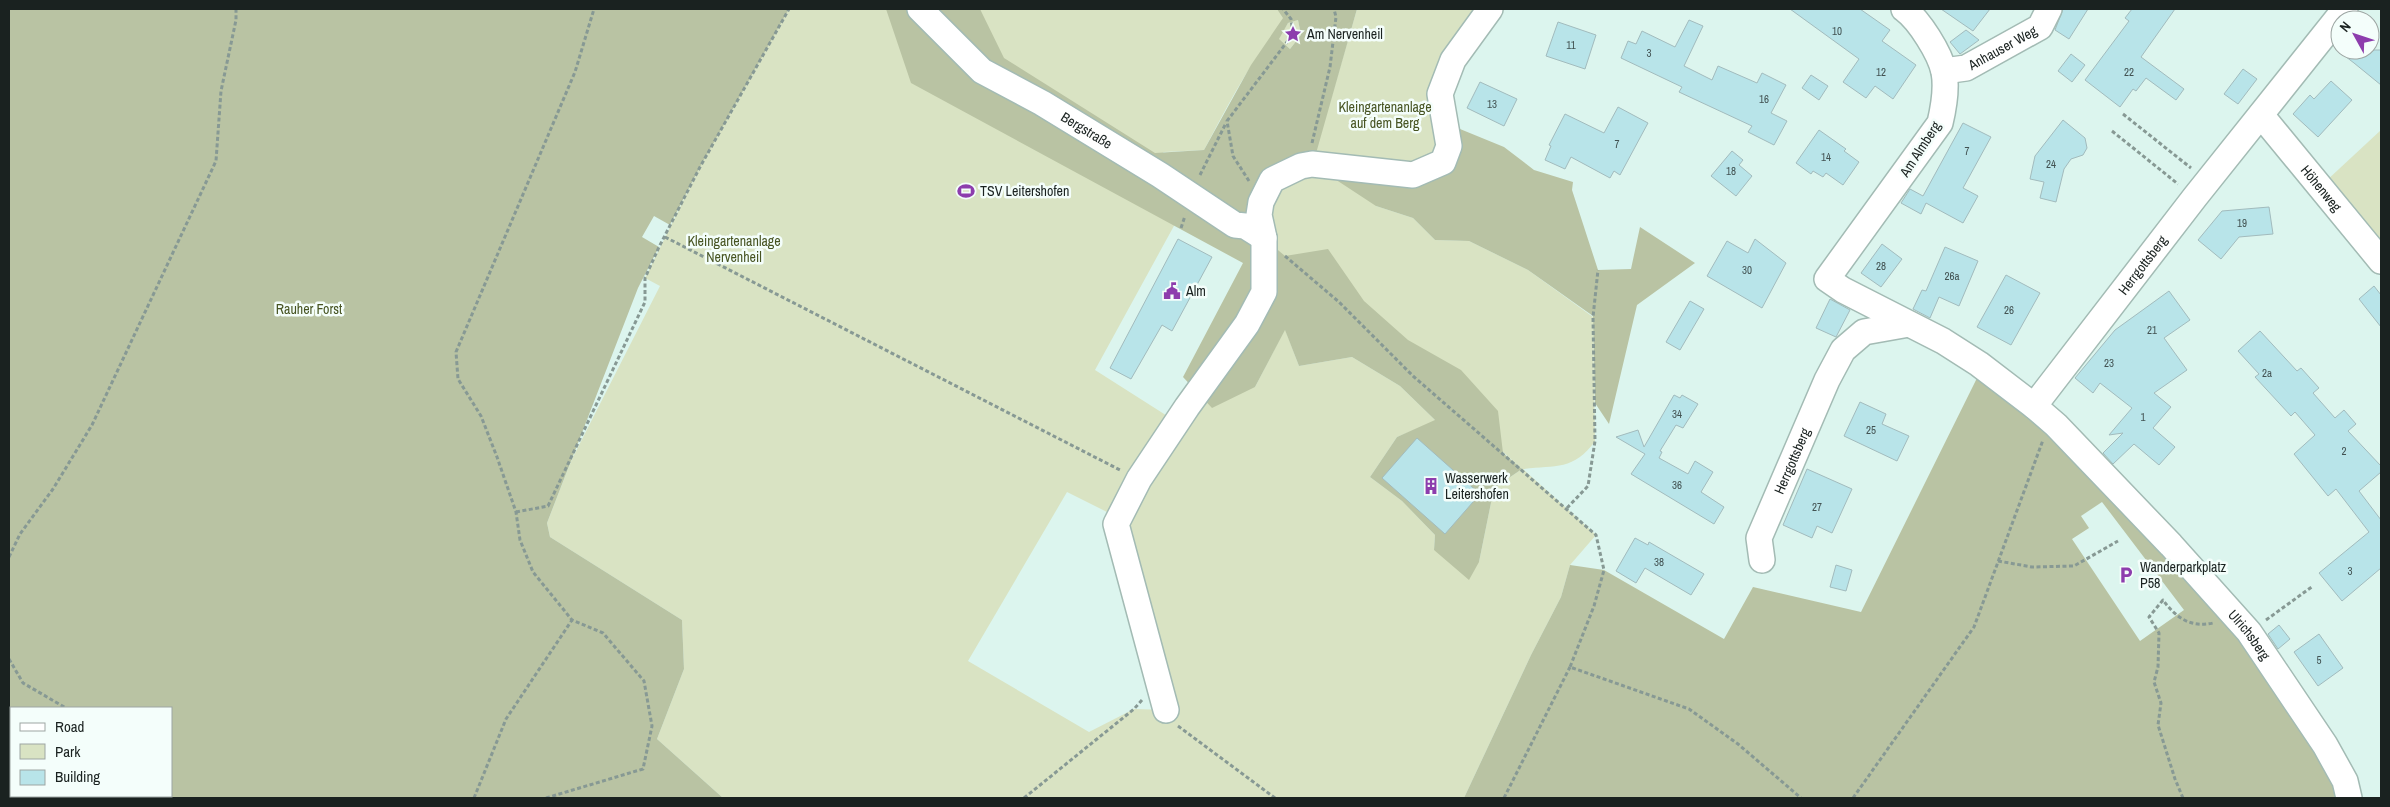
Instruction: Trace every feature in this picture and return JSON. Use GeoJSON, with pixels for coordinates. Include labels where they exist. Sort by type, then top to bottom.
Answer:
{"type":"FeatureCollection","features":[{"type":"Feature","properties":{"kind":"street","name":"Bergstraße"},"geometry":{"type":"LineString","coordinates":[[920,9],[982,71],[1042,103],[1235,225],[1245,226],[1264,238]]}},
{"type":"Feature","properties":{"kind":"street"},"geometry":{"type":"LineString","coordinates":[[1166,710],[1116,524],[1190,385],[1247,324],[1264,292],[1264,238],[1259,215],[1261,202],[1272,180],[1301,166],[1413,175],[1443,162],[1449,146],[1440,94],[1453,60],[1490,9]]}},
{"type":"Feature","properties":{"kind":"street","name":"Am Almberg"},"geometry":{"type":"LineString","coordinates":[[1904,9],[1929,38],[1944,71],[1945,103],[1940,123],[1827,279],[1843,290],[1909,324]]}},
{"type":"Feature","properties":{"kind":"street","name":"Anhauser Weg"},"geometry":{"type":"LineString","coordinates":[[1944,71],[1966,68],[2040,27],[2049,9]]}},
{"type":"Feature","properties":{"kind":"street","name":"Herrgottsberg"},"geometry":{"type":"LineString","coordinates":[[2034,406],[2202,189],[2345,9]]}},
{"type":"Feature","properties":{"kind":"street","name":"Höhenweg"},"geometry":{"type":"LineString","coordinates":[[2261,115],[2381,262]]}},
{"type":"Feature","properties":{"kind":"street"},"geometry":{"type":"LineString","coordinates":[[1909,324],[1943,341],[1972,359],[2034,406],[2044,438]]}},
{"type":"Feature","properties":{"kind":"street","name":"Herrgottsberg"},"geometry":{"type":"LineString","coordinates":[[1762,560],[1759,538],[1826,380],[1843,350],[1864,332],[1909,324]]}},
{"type":"Feature","properties":{"kind":"street","name":"Ulrichsberg"},"geometry":{"type":"LineString","coordinates":[[2034,406],[2171,545],[2245,628],[2325,745],[2344,781],[2349,798]]}},
{"type":"Feature","properties":{"kind":"path"},"geometry":{"type":"LineString","coordinates":[[9,557],[20,534],[53,489],[92,425],[216,161],[221,91],[236,9]]}},
{"type":"Feature","properties":{"kind":"path"},"geometry":{"type":"LineString","coordinates":[[546,798],[643,769],[652,726],[644,682],[603,633],[572,620],[533,572],[520,540],[516,512],[481,416],[458,379],[456,352],[575,72],[594,9]]}},
{"type":"Feature","properties":{"kind":"path"},"geometry":{"type":"LineString","coordinates":[[516,512],[548,506],[645,302],[645,278],[664,237],[700,167],[789,9]]}},
{"type":"Feature","properties":{"kind":"path"},"geometry":{"type":"LineString","coordinates":[[1190,195],[1227,121],[1293,34],[1291,19],[1283,9]]}},
{"type":"Feature","properties":{"kind":"path"},"geometry":{"type":"LineString","coordinates":[[1307,165],[1330,67],[1336,17],[1334,9]]}},
{"type":"Feature","properties":{"kind":"path"},"geometry":{"type":"LineString","coordinates":[[2123,114],[2202,189]]}},
{"type":"Feature","properties":{"kind":"path"},"geometry":{"type":"LineString","coordinates":[[1227,121],[1233,156],[1242,172]]}},
{"type":"Feature","properties":{"kind":"path"},"geometry":{"type":"LineString","coordinates":[[2112,131],[2202,189]]}},
{"type":"Feature","properties":{"kind":"path"},"geometry":{"type":"LineString","coordinates":[[664,237],[1139,479]]}},
{"type":"Feature","properties":{"kind":"path"},"geometry":{"type":"LineString","coordinates":[[1264,238],[1339,302],[1413,376],[1596,535],[1604,570],[1594,606],[1570,667],[1504,798]]}},
{"type":"Feature","properties":{"kind":"path"},"geometry":{"type":"LineString","coordinates":[[1566,508],[1588,486],[1595,441],[1593,317],[1598,270]]}},
{"type":"Feature","properties":{"kind":"path"},"geometry":{"type":"LineString","coordinates":[[1853,798],[1974,627],[2044,438]]}},
{"type":"Feature","properties":{"kind":"path"},"geometry":{"type":"LineString","coordinates":[[1998,561],[2032,567],[2074,566],[2118,541]]}},
{"type":"Feature","properties":{"kind":"path"},"geometry":{"type":"LineString","coordinates":[[2183,798],[2158,725],[2161,703],[2154,682],[2158,667],[2159,633],[2149,616],[2162,600],[2174,616],[2201,626],[2226,620],[2245,628],[2313,586]]}},
{"type":"Feature","properties":{"kind":"path"},"geometry":{"type":"LineString","coordinates":[[474,798],[506,719],[572,620]]}},
{"type":"Feature","properties":{"kind":"path"},"geometry":{"type":"LineString","coordinates":[[9,659],[23,682],[64,707]]}},
{"type":"Feature","properties":{"kind":"path"},"geometry":{"type":"LineString","coordinates":[[1570,667],[1690,709],[1738,744],[1801,798]]}},
{"type":"Feature","properties":{"kind":"path"},"geometry":{"type":"LineString","coordinates":[[1024,798],[1134,709],[1159,680]]}},
{"type":"Feature","properties":{"kind":"path"},"geometry":{"type":"LineString","coordinates":[[1166,710],[1174,723],[1276,798]]}},
{"type":"Feature","properties":{"kind":"green space","name":"Rauher Forst"},"geometry":{"type":"Polygon","coordinates":[[[9,9],[789,9],[700,167],[670,225],[654,216],[642,237],[659,247],[638,288],[547,523],[550,537],[682,620],[684,669],[657,739],[723,798],[9,798],[9,9]]]}},
{"type":"Feature","properties":{"kind":"green space"},"geometry":{"type":"Polygon","coordinates":[[[789,9],[1280,9],[1288,17],[1252,64],[1204,150],[1164,152],[1159,156],[1175,224],[1095,370],[1172,419],[1109,513],[1067,492],[968,661],[1089,732],[1134,709],[1166,710],[1116,524],[1197,393],[1255,387],[1285,329],[1299,366],[1352,357],[1400,386],[1436,421],[1397,437],[1370,477],[1402,501],[1435,535],[1434,550],[1479,562],[1494,488],[1522,469],[1264,238],[1261,202],[1312,164],[1357,9],[1490,9],[1453,60],[1449,146],[1376,206],[1413,218],[1435,240],[1469,241],[1528,270],[1593,317],[1595,441],[1587,451],[1571,462],[1563,465],[1523,469],[1596,535],[1570,565],[1561,597],[1531,655],[1464,798],[723,798],[657,739],[684,669],[682,620],[550,537],[547,523],[572,459],[660,286],[645,278],[700,167],[789,9]]]}},
{"type":"Feature","properties":{"kind":"green space"},"geometry":{"type":"Polygon","coordinates":[[[886,9],[980,9],[1004,58],[1155,153],[1204,150],[1251,65],[1283,18],[1277,9],[1357,9],[1313,164],[1443,162],[1444,120],[1460,129],[1504,147],[1534,170],[1573,182],[1572,190],[1598,270],[1631,269],[1640,227],[1695,263],[1637,305],[1609,424],[1595,403],[1593,316],[1528,270],[1469,241],[1435,240],[1413,218],[1376,206],[1312,164],[1272,180],[1264,238],[1285,256],[1328,249],[1364,301],[1408,340],[1461,370],[1498,411],[1503,453],[1522,469],[1494,488],[1479,562],[1469,580],[1434,550],[1435,535],[1402,501],[1370,477],[1397,437],[1435,420],[1400,386],[1352,357],[1299,366],[1285,330],[1255,387],[1212,408],[1183,377],[1243,263],[911,83],[886,9]],[[1298,20],[1288,23],[1279,39],[1290,49],[1301,35],[1298,20]]]}},
{"type":"Feature","properties":{"kind":"green space"},"geometry":{"type":"Polygon","coordinates":[[[1298,20],[1301,35],[1290,49],[1278,39],[1288,23],[1298,20]]]}},
{"type":"Feature","properties":{"kind":"green space"},"geometry":{"type":"Polygon","coordinates":[[[2381,130],[2381,254],[2325,182],[2381,130]]]}},
{"type":"Feature","properties":{"kind":"green space"},"geometry":{"type":"Polygon","coordinates":[[[1979,374],[2027,411],[2242,637],[2338,785],[2339,798],[1464,798],[1531,655],[1561,597],[1570,565],[1604,570],[1724,639],[1753,587],[1861,612],[1979,374]],[[2102,502],[2081,516],[2089,528],[2072,539],[2140,641],[2184,610],[2102,502]]]}},
{"type":"Feature","properties":{"kind":"building"},"geometry":{"type":"Polygon","coordinates":[[[1790,9],[1860,9],[1890,30],[1882,41],[1916,65],[1893,99],[1875,86],[1866,98],[1843,82],[1859,59],[1790,9]]]}},
{"type":"Feature","properties":{"kind":"building"},"geometry":{"type":"Polygon","coordinates":[[[1941,9],[1990,9],[1973,31],[1941,9]]]}},
{"type":"Feature","properties":{"kind":"building"},"geometry":{"type":"Polygon","coordinates":[[[2063,9],[2088,9],[2069,39],[2055,30],[2063,9]]]}},
{"type":"Feature","properties":{"kind":"building"},"geometry":{"type":"Polygon","coordinates":[[[2132,9],[2175,9],[2141,57],[2184,89],[2176,100],[2146,78],[2136,91],[2133,89],[2120,107],[2085,80],[2129,21],[2125,18],[2132,9]]]}},
{"type":"Feature","properties":{"kind":"building"},"geometry":{"type":"Polygon","coordinates":[[[1689,20],[1703,26],[1684,66],[1712,80],[1718,66],[1757,83],[1762,73],[1786,85],[1771,113],[1787,121],[1774,145],[1748,132],[1752,126],[1679,92],[1682,87],[1621,58],[1628,41],[1636,44],[1642,31],[1675,47],[1689,20]]]}},
{"type":"Feature","properties":{"kind":"building"},"geometry":{"type":"Polygon","coordinates":[[[1558,22],[1596,35],[1585,69],[1546,56],[1558,22]]]}},
{"type":"Feature","properties":{"kind":"building"},"geometry":{"type":"Polygon","coordinates":[[[1966,30],[1979,40],[1960,54],[1950,42],[1966,30]]]}},
{"type":"Feature","properties":{"kind":"building"},"geometry":{"type":"Polygon","coordinates":[[[2381,50],[2381,85],[2350,60],[2380,60],[2381,50]]]}},
{"type":"Feature","properties":{"kind":"building"},"geometry":{"type":"Polygon","coordinates":[[[2071,54],[2085,65],[2072,82],[2058,71],[2071,54]]]}},
{"type":"Feature","properties":{"kind":"building"},"geometry":{"type":"Polygon","coordinates":[[[2243,69],[2257,79],[2238,104],[2224,94],[2243,69]]]}},
{"type":"Feature","properties":{"kind":"building"},"geometry":{"type":"Polygon","coordinates":[[[1811,75],[1828,86],[1819,100],[1802,88],[1811,75]]]}},
{"type":"Feature","properties":{"kind":"building"},"geometry":{"type":"Polygon","coordinates":[[[2331,81],[2352,100],[2318,137],[2293,114],[2310,95],[2314,99],[2331,81]]]}},
{"type":"Feature","properties":{"kind":"building"},"geometry":{"type":"Polygon","coordinates":[[[1480,82],[1517,99],[1504,126],[1467,108],[1480,82]]]}},
{"type":"Feature","properties":{"kind":"building"},"geometry":{"type":"Polygon","coordinates":[[[1618,107],[1648,123],[1620,175],[1614,171],[1610,178],[1571,157],[1565,169],[1545,160],[1551,146],[1549,145],[1565,114],[1604,133],[1618,107]]]}},
{"type":"Feature","properties":{"kind":"building"},"geometry":{"type":"Polygon","coordinates":[[[2063,120],[2085,138],[2087,148],[2083,155],[2071,159],[2064,169],[2056,202],[2040,198],[2044,182],[2030,179],[2035,156],[2063,120]]]}},
{"type":"Feature","properties":{"kind":"building"},"geometry":{"type":"Polygon","coordinates":[[[1963,123],[1991,137],[1963,188],[1978,196],[1963,223],[1926,203],[1921,214],[1901,203],[1910,189],[1923,196],[1963,123]]]}},
{"type":"Feature","properties":{"kind":"building"},"geometry":{"type":"Polygon","coordinates":[[[1819,130],[1846,149],[1844,151],[1859,162],[1843,185],[1826,173],[1823,177],[1813,171],[1811,174],[1796,163],[1819,130]]]}},
{"type":"Feature","properties":{"kind":"building"},"geometry":{"type":"Polygon","coordinates":[[[1732,151],[1743,160],[1739,165],[1752,176],[1736,196],[1711,176],[1732,151]]]}},
{"type":"Feature","properties":{"kind":"building"},"geometry":{"type":"Polygon","coordinates":[[[2269,207],[2273,234],[2239,237],[2221,259],[2198,240],[2222,211],[2269,207]]]}},
{"type":"Feature","properties":{"kind":"building","name":"Alm"},"geometry":{"type":"Polygon","coordinates":[[[1178,239],[1212,257],[1172,331],[1162,325],[1131,379],[1110,368],[1178,239]]]}},
{"type":"Feature","properties":{"kind":"building"},"geometry":{"type":"Polygon","coordinates":[[[1755,239],[1786,263],[1762,308],[1707,276],[1727,241],[1748,253],[1755,239]]]}},
{"type":"Feature","properties":{"kind":"building"},"geometry":{"type":"Polygon","coordinates":[[[1882,244],[1902,259],[1881,287],[1861,273],[1882,244]]]}},
{"type":"Feature","properties":{"kind":"building"},"geometry":{"type":"Polygon","coordinates":[[[1945,247],[1978,261],[1959,306],[1939,297],[1930,318],[1913,309],[1922,290],[1926,291],[1945,247]]]}},
{"type":"Feature","properties":{"kind":"building"},"geometry":{"type":"Polygon","coordinates":[[[2006,275],[2040,293],[2011,345],[1977,327],[2006,275]]]}},
{"type":"Feature","properties":{"kind":"building"},"geometry":{"type":"Polygon","coordinates":[[[2374,286],[2381,295],[2381,327],[2359,299],[2374,286]]]}},
{"type":"Feature","properties":{"kind":"building"},"geometry":{"type":"Polygon","coordinates":[[[2169,291],[2190,320],[2164,338],[2187,370],[2154,393],[2171,407],[2153,428],[2175,447],[2159,465],[2134,444],[2113,464],[2103,453],[2123,433],[2109,435],[2132,408],[2100,383],[2093,393],[2075,378],[2115,330],[2169,291]]]}},
{"type":"Feature","properties":{"kind":"building"},"geometry":{"type":"Polygon","coordinates":[[[1830,299],[1850,310],[1836,337],[1816,328],[1830,299]]]}},
{"type":"Feature","properties":{"kind":"building"},"geometry":{"type":"Polygon","coordinates":[[[1690,301],[1704,309],[1680,350],[1666,342],[1690,301]]]}},
{"type":"Feature","properties":{"kind":"building"},"geometry":{"type":"Polygon","coordinates":[[[2260,331],[2297,371],[2301,368],[2319,388],[2313,393],[2335,418],[2344,410],[2356,424],[2348,431],[2381,466],[2381,472],[2359,491],[2381,520],[2381,568],[2342,601],[2319,573],[2369,532],[2336,489],[2328,496],[2294,454],[2315,435],[2295,412],[2291,416],[2255,377],[2259,374],[2238,351],[2260,331]]]}},
{"type":"Feature","properties":{"kind":"building"},"geometry":{"type":"Polygon","coordinates":[[[1674,395],[1680,398],[1682,395],[1698,404],[1683,428],[1676,425],[1660,451],[1662,452],[1659,458],[1688,474],[1695,461],[1713,472],[1701,492],[1724,507],[1714,524],[1631,474],[1645,454],[1616,437],[1638,430],[1644,447],[1674,395]]]}},
{"type":"Feature","properties":{"kind":"building"},"geometry":{"type":"Polygon","coordinates":[[[1860,402],[1886,414],[1882,424],[1909,436],[1897,461],[1844,436],[1860,402]]]}},
{"type":"Feature","properties":{"kind":"building","name":"Wasserwerk Leitershofen"},"geometry":{"type":"Polygon","coordinates":[[[1417,438],[1480,494],[1445,534],[1382,478],[1417,438]]]}},
{"type":"Feature","properties":{"kind":"building"},"geometry":{"type":"Polygon","coordinates":[[[1807,469],[1852,489],[1832,533],[1817,526],[1812,538],[1783,525],[1807,469]]]}},
{"type":"Feature","properties":{"kind":"building"},"geometry":{"type":"Polygon","coordinates":[[[1635,538],[1648,545],[1649,542],[1704,574],[1691,595],[1645,568],[1636,583],[1616,571],[1635,538]]]}},
{"type":"Feature","properties":{"kind":"building"},"geometry":{"type":"Polygon","coordinates":[[[1836,565],[1852,570],[1846,591],[1830,587],[1836,565]]]}},
{"type":"Feature","properties":{"kind":"building"},"geometry":{"type":"Polygon","coordinates":[[[2279,625],[2290,639],[2278,649],[2268,634],[2279,625]]]}},
{"type":"Feature","properties":{"kind":"building"},"geometry":{"type":"Polygon","coordinates":[[[2319,634],[2343,668],[2318,686],[2294,652],[2319,634]]]}},
{"type":"Feature","properties":{"kind":"place","name":"Am Nervenheil"},"geometry":{"type":"Point","coordinates":[1293,34]}},
{"type":"Feature","properties":{"kind":"place","name":"TSV Leitershofen"},"geometry":{"type":"Point","coordinates":[966,191]}},
{"type":"Feature","properties":{"kind":"place","name":"Alm"},"geometry":{"type":"Point","coordinates":[1172,291]}},
{"type":"Feature","properties":{"kind":"place","name":"Wasserwerk Leitershofen"},"geometry":{"type":"Point","coordinates":[1431,486]}},
{"type":"Feature","properties":{"kind":"place","name":"Wanderparkplatz P58"},"geometry":{"type":"Point","coordinates":[2126,575]}},
{"type":"Feature","properties":{"kind":"park label","name":"Kleingartenanlage auf dem Berg"},"geometry":{"type":"Point","coordinates":[1385,116]}},
{"type":"Feature","properties":{"kind":"park label","name":"Kleingartenanlage Nervenheil"},"geometry":{"type":"Point","coordinates":[734,250]}}]}
